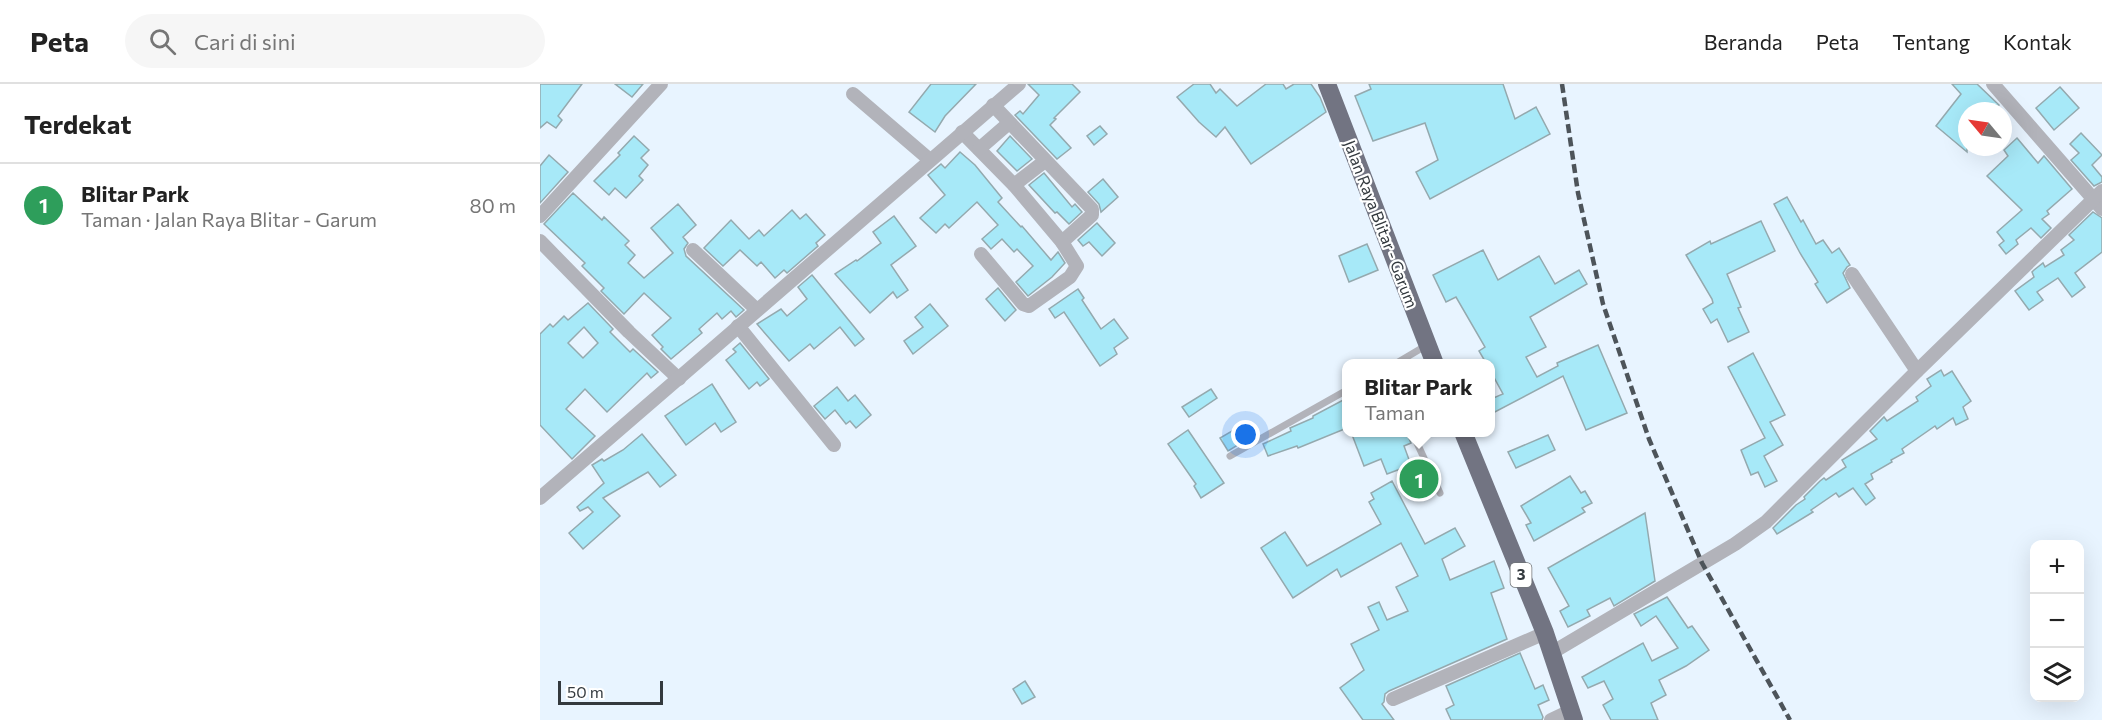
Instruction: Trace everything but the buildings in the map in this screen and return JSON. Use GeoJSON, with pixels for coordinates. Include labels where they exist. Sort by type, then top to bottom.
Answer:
{"type":"FeatureCollection","features":[{"type":"Feature","properties":{"kind":"highway","name":"Jalan Raya Blitar - Garum"},"geometry":{"type":"LineString","coordinates":[[1327,84],[1433,359]]}},
{"type":"Feature","properties":{"kind":"highway","name":"3"},"geometry":{"type":"LineString","coordinates":[[1465,437],[1545,633],[1572,715]]}},
{"type":"Feature","properties":{"kind":"street"},"geometry":{"type":"LineString","coordinates":[[540,216],[661,84]]}},
{"type":"Feature","properties":{"kind":"street"},"geometry":{"type":"LineString","coordinates":[[540,498],[1019,84]]}},
{"type":"Feature","properties":{"kind":"street"},"geometry":{"type":"LineString","coordinates":[[1552,652],[1726,549],[1766,522],[1917,371],[2099,200],[1994,84]]}},
{"type":"Feature","properties":{"kind":"street"},"geometry":{"type":"LineString","coordinates":[[853,94],[930,160]]}},
{"type":"Feature","properties":{"kind":"street"},"geometry":{"type":"LineString","coordinates":[[993,105],[1093,211],[1092,215],[1062,242]]}},
{"type":"Feature","properties":{"kind":"street"},"geometry":{"type":"LineString","coordinates":[[979,149],[1009,123]]}},
{"type":"Feature","properties":{"kind":"street"},"geometry":{"type":"LineString","coordinates":[[962,132],[1014,185],[1062,242],[1076,262],[1075,270],[1070,277],[1029,306],[1023,304],[981,254]]}},
{"type":"Feature","properties":{"kind":"street"},"geometry":{"type":"LineString","coordinates":[[1014,185],[1045,161]]}},
{"type":"Feature","properties":{"kind":"street"},"geometry":{"type":"LineString","coordinates":[[540,241],[629,332],[679,379]]}},
{"type":"Feature","properties":{"kind":"street"},"geometry":{"type":"LineString","coordinates":[[693,250],[757,310]]}},
{"type":"Feature","properties":{"kind":"street"},"geometry":{"type":"LineString","coordinates":[[1852,274],[1917,371]]}},
{"type":"Feature","properties":{"kind":"street"},"geometry":{"type":"LineString","coordinates":[[738,326],[834,445]]}},
{"type":"Feature","properties":{"kind":"street"},"geometry":{"type":"LineString","coordinates":[[1393,699],[1545,633]]}},
{"type":"Feature","properties":{"kind":"street"},"geometry":{"type":"LineString","coordinates":[[1551,720],[1572,715]]}},
{"type":"Feature","properties":{"kind":"lane"},"geometry":{"type":"LineString","coordinates":[[1402,359],[1427,345]]}},
{"type":"Feature","properties":{"kind":"lane"},"geometry":{"type":"LineString","coordinates":[[1230,456],[1342,393]]}},
{"type":"Feature","properties":{"kind":"lane"},"geometry":{"type":"LineString","coordinates":[[1415,437],[1440,493]]}},
{"type":"Feature","properties":{"kind":"railway"},"geometry":{"type":"LineString","coordinates":[[1562,84],[1578,193],[1603,304],[1649,439],[1702,563],[1790,720]]}},
{"type":"Feature","properties":{"kind":"place","name":"Blitar Park"},"geometry":{"type":"Point","coordinates":[1419,479]}}]}
